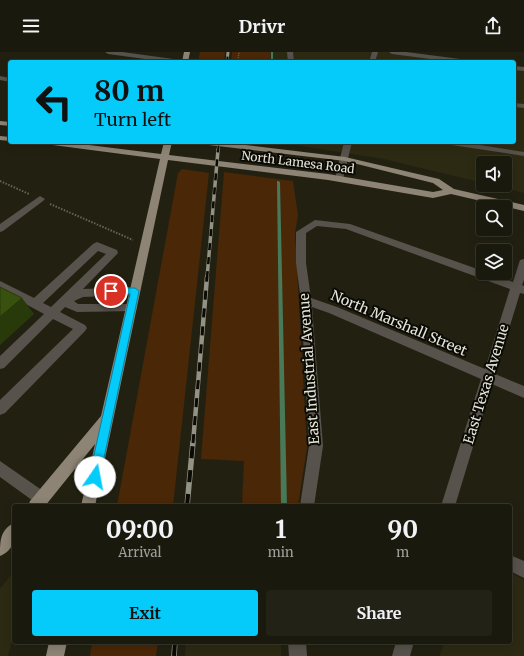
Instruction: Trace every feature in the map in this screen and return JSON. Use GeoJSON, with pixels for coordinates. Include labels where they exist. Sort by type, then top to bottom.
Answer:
{"type":"FeatureCollection","features":[{"type":"Feature","properties":{"kind":"main road","name":"North Lamesa Road"},"geometry":{"type":"LineString","coordinates":[[61,144],[339,179],[433,194],[451,191]]}},
{"type":"Feature","properties":{"kind":"main road"},"geometry":{"type":"LineString","coordinates":[[88,504],[167,144]]}},
{"type":"Feature","properties":{"kind":"main road","name":"North Lamesa Road"},"geometry":{"type":"LineString","coordinates":[[217,144],[345,159],[436,181],[451,191],[524,208]]}},
{"type":"Feature","properties":{"kind":"main road"},"geometry":{"type":"LineString","coordinates":[[38,502],[108,418]]}},
{"type":"Feature","properties":{"kind":"main road"},"geometry":{"type":"LineString","coordinates":[[0,548],[12,533]]}},
{"type":"Feature","properties":{"kind":"main road"},"geometry":{"type":"LineString","coordinates":[[55,656],[58,644]]}},
{"type":"Feature","properties":{"kind":"street"},"geometry":{"type":"LineString","coordinates":[[108,52],[125,53],[169,60]]}},
{"type":"Feature","properties":{"kind":"street"},"geometry":{"type":"LineString","coordinates":[[392,52],[453,60]]}},
{"type":"Feature","properties":{"kind":"street"},"geometry":{"type":"LineString","coordinates":[[117,60],[125,53]]}},
{"type":"Feature","properties":{"kind":"street"},"geometry":{"type":"LineString","coordinates":[[339,179],[348,144]]}},
{"type":"Feature","properties":{"kind":"street"},"geometry":{"type":"LineString","coordinates":[[458,144],[524,154]]}},
{"type":"Feature","properties":{"kind":"street"},"geometry":{"type":"LineString","coordinates":[[0,228],[40,199]]}},
{"type":"Feature","properties":{"kind":"street","name":"East Industrial Avenue"},"geometry":{"type":"LineString","coordinates":[[307,504],[316,446],[306,301],[301,263],[301,232],[315,223],[347,226],[520,289]]}},
{"type":"Feature","properties":{"kind":"street"},"geometry":{"type":"LineString","coordinates":[[0,364],[65,302],[113,253],[97,246],[35,303]]}},
{"type":"Feature","properties":{"kind":"street","name":"East Texas Avenue"},"geometry":{"type":"LineString","coordinates":[[449,504],[488,376],[520,289],[524,263]]}},
{"type":"Feature","properties":{"kind":"street"},"geometry":{"type":"LineString","coordinates":[[0,284],[81,328],[0,409]]}},
{"type":"Feature","properties":{"kind":"street"},"geometry":{"type":"LineString","coordinates":[[65,302],[81,293],[135,291]]}},
{"type":"Feature","properties":{"kind":"street","name":"North Marshall Street"},"geometry":{"type":"LineString","coordinates":[[306,301],[332,310],[524,392]]}},
{"type":"Feature","properties":{"kind":"street"},"geometry":{"type":"LineString","coordinates":[[65,302],[77,308],[132,308]]}},
{"type":"Feature","properties":{"kind":"street"},"geometry":{"type":"LineString","coordinates":[[0,468],[38,502]]}},
{"type":"Feature","properties":{"kind":"street"},"geometry":{"type":"LineString","coordinates":[[512,564],[524,570]]}},
{"type":"Feature","properties":{"kind":"street"},"geometry":{"type":"LineString","coordinates":[[297,644],[298,656]]}},
{"type":"Feature","properties":{"kind":"street"},"geometry":{"type":"LineString","coordinates":[[401,656],[404,644]]}},
{"type":"Feature","properties":{"kind":"path"},"geometry":{"type":"LineString","coordinates":[[238,60],[239,52]]}},
{"type":"Feature","properties":{"kind":"path"},"geometry":{"type":"LineString","coordinates":[[0,180],[145,245]]}},
{"type":"Feature","properties":{"kind":"shaded area"},"geometry":{"type":"Polygon","coordinates":[[[200,52],[225,52],[224,60],[198,60],[200,52]]]}},
{"type":"Feature","properties":{"kind":"shaded area"},"geometry":{"type":"Polygon","coordinates":[[[232,52],[270,52],[270,60],[231,60],[232,52]]]}},
{"type":"Feature","properties":{"kind":"shaded area"},"geometry":{"type":"Polygon","coordinates":[[[269,52],[396,52],[463,60],[271,60],[269,52]]]}},
{"type":"Feature","properties":{"kind":"shaded area"},"geometry":{"type":"Polygon","coordinates":[[[516,66],[524,67],[524,193],[512,190],[512,156],[476,156],[476,181],[384,159],[294,144],[516,144],[516,66]]]}},
{"type":"Feature","properties":{"kind":"shaded area"},"geometry":{"type":"Polygon","coordinates":[[[182,169],[209,173],[173,504],[117,504],[178,173],[182,169]]]}},
{"type":"Feature","properties":{"kind":"shaded area"},"geometry":{"type":"Polygon","coordinates":[[[224,172],[293,181],[298,215],[295,233],[307,447],[298,504],[242,504],[244,461],[201,459],[224,172]]]}},
{"type":"Feature","properties":{"kind":"shaded area"},"geometry":{"type":"Polygon","coordinates":[[[512,573],[524,580],[524,656],[440,656],[443,644],[512,644],[512,573]]]}},
{"type":"Feature","properties":{"kind":"shaded area"},"geometry":{"type":"Polygon","coordinates":[[[12,574],[12,641],[8,656],[0,656],[0,589],[12,574]]]}},
{"type":"Feature","properties":{"kind":"shaded area"},"geometry":{"type":"Polygon","coordinates":[[[92,644],[158,644],[156,656],[90,656],[92,644]]]}},
{"type":"Feature","properties":{"kind":"shaded area"},"geometry":{"type":"Polygon","coordinates":[[[186,644],[281,644],[281,656],[185,656],[186,644]]]}},
{"type":"Feature","properties":{"kind":"building"},"geometry":{"type":"Polygon","coordinates":[[[0,287],[22,298],[0,317],[0,287]]]}},
{"type":"Feature","properties":{"kind":"waterway"},"geometry":{"type":"LineString","coordinates":[[272,52],[272,60]]}},
{"type":"Feature","properties":{"kind":"waterway"},"geometry":{"type":"LineString","coordinates":[[278,182],[284,504]]}},
{"type":"Feature","properties":{"kind":"railway"},"geometry":{"type":"LineString","coordinates":[[227,60],[228,52]]}},
{"type":"Feature","properties":{"kind":"railway"},"geometry":{"type":"LineString","coordinates":[[218,151],[219,144]]}},
{"type":"Feature","properties":{"kind":"railway"},"geometry":{"type":"LineString","coordinates":[[207,278],[218,150]]}},
{"type":"Feature","properties":{"kind":"railway"},"geometry":{"type":"LineString","coordinates":[[193,443],[207,277]]}},
{"type":"Feature","properties":{"kind":"railway"},"geometry":{"type":"LineString","coordinates":[[187,504],[193,442]]}},
{"type":"Feature","properties":{"kind":"railway"},"geometry":{"type":"LineString","coordinates":[[174,656],[175,644]]}},
{"type":"Feature","properties":{"kind":"route"},"geometry":{"type":"LineString","coordinates":[[95,477],[135,291],[111,291]]}}]}
